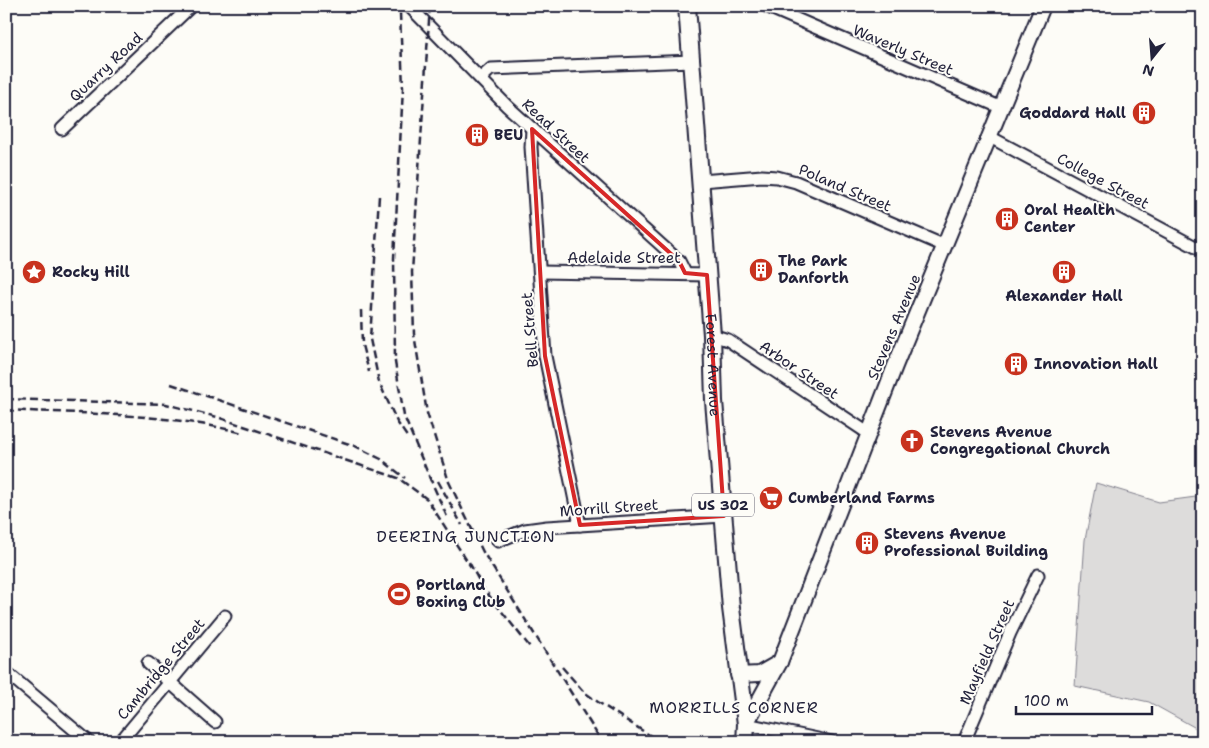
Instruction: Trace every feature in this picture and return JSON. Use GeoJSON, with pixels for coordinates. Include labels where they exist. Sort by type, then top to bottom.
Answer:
{"type":"FeatureCollection","features":[{"type":"Feature","properties":{"kind":"highway","name":"Forest Avenue"},"geometry":{"type":"LineString","coordinates":[[688,6],[712,335],[714,401],[738,675],[746,724]]}},
{"type":"Feature","properties":{"kind":"highway","name":"US 302"},"geometry":{"type":"LineString","coordinates":[[745,742],[746,724]]}},
{"type":"Feature","properties":{"kind":"main road","name":"Stevens Avenue"},"geometry":{"type":"LineString","coordinates":[[746,724],[780,662],[868,433],[1043,6]]}},
{"type":"Feature","properties":{"kind":"main road"},"geometry":{"type":"LineString","coordinates":[[738,675],[758,674],[780,662]]}},
{"type":"Feature","properties":{"kind":"street","name":"Quarry Road"},"geometry":{"type":"LineString","coordinates":[[62,129],[191,6]]}},
{"type":"Feature","properties":{"kind":"street","name":"Read Street"},"geometry":{"type":"LineString","coordinates":[[409,6],[532,129],[680,261],[685,273]]}},
{"type":"Feature","properties":{"kind":"street","name":"Waverly Street"},"geometry":{"type":"LineString","coordinates":[[766,6],[1002,108]]}},
{"type":"Feature","properties":{"kind":"street"},"geometry":{"type":"LineString","coordinates":[[481,78],[491,69],[692,61]]}},
{"type":"Feature","properties":{"kind":"street","name":"Bell Street"},"geometry":{"type":"LineString","coordinates":[[532,129],[531,147],[541,272],[542,334],[580,525]]}},
{"type":"Feature","properties":{"kind":"street","name":"College Street"},"geometry":{"type":"LineString","coordinates":[[990,137],[1203,251]]}},
{"type":"Feature","properties":{"kind":"street","name":"Poland Street"},"geometry":{"type":"LineString","coordinates":[[701,181],[777,177],[796,182],[944,246]]}},
{"type":"Feature","properties":{"kind":"street","name":"Adelaide Street"},"geometry":{"type":"LineString","coordinates":[[541,272],[685,273],[707,275]]}},
{"type":"Feature","properties":{"kind":"street","name":"Arbor Street"},"geometry":{"type":"LineString","coordinates":[[712,335],[728,340],[868,433]]}},
{"type":"Feature","properties":{"kind":"street","name":"Morrill Street"},"geometry":{"type":"LineString","coordinates":[[498,540],[525,530],[724,516]]}},
{"type":"Feature","properties":{"kind":"street","name":"Mayfield Street"},"geometry":{"type":"LineString","coordinates":[[964,742],[1010,634],[1038,575]]}},
{"type":"Feature","properties":{"kind":"street","name":"Cambridge Street"},"geometry":{"type":"LineString","coordinates":[[120,742],[168,681],[225,616]]}},
{"type":"Feature","properties":{"kind":"street"},"geometry":{"type":"LineString","coordinates":[[148,663],[215,722]]}},
{"type":"Feature","properties":{"kind":"street"},"geometry":{"type":"LineString","coordinates":[[6,672],[89,742]]}},
{"type":"Feature","properties":{"kind":"street"},"geometry":{"type":"LineString","coordinates":[[746,724],[832,742]]}},
{"type":"Feature","properties":{"kind":"highlighted area"},"geometry":{"type":"Polygon","coordinates":[[[532,129],[679,261],[685,273],[707,275],[724,516],[580,525],[545,356],[532,129]]]}},
{"type":"Feature","properties":{"kind":"shaded area"},"geometry":{"type":"Polygon","coordinates":[[[1096,483],[1159,502],[1203,496],[1203,732],[1149,702],[1075,686],[1085,540],[1096,483]]]}},
{"type":"Feature","properties":{"kind":"railway"},"geometry":{"type":"LineString","coordinates":[[430,6],[412,272],[414,334],[427,413],[449,482],[483,552],[602,742]]}},
{"type":"Feature","properties":{"kind":"railway"},"geometry":{"type":"LineString","coordinates":[[400,13],[403,88],[394,258],[395,362],[404,416],[431,481]]}},
{"type":"Feature","properties":{"kind":"railway"},"geometry":{"type":"LineString","coordinates":[[379,196],[370,339],[379,382],[397,422],[408,438]]}},
{"type":"Feature","properties":{"kind":"railway"},"geometry":{"type":"LineString","coordinates":[[361,310],[362,345],[369,372]]}},
{"type":"Feature","properties":{"kind":"railway"},"geometry":{"type":"LineString","coordinates":[[171,384],[355,446],[381,459],[405,478]]}},
{"type":"Feature","properties":{"kind":"railway"},"geometry":{"type":"LineString","coordinates":[[6,399],[166,404],[217,417],[398,478],[427,499],[471,567]]}},
{"type":"Feature","properties":{"kind":"railway"},"geometry":{"type":"LineString","coordinates":[[6,410],[155,418],[214,426],[243,433]]}},
{"type":"Feature","properties":{"kind":"railway"},"geometry":{"type":"LineString","coordinates":[[429,476],[448,519]]}},
{"type":"Feature","properties":{"kind":"railway"},"geometry":{"type":"LineString","coordinates":[[438,481],[462,525]]}},
{"type":"Feature","properties":{"kind":"railway"},"geometry":{"type":"LineString","coordinates":[[469,562],[483,588],[530,647]]}},
{"type":"Feature","properties":{"kind":"railway"},"geometry":{"type":"LineString","coordinates":[[562,667],[584,692],[660,742]]}},
{"type":"Feature","properties":{"kind":"place","name":"Goddard Hall"},"geometry":{"type":"Point","coordinates":[1144,113]}},
{"type":"Feature","properties":{"kind":"place","name":"BEU"},"geometry":{"type":"Point","coordinates":[477,135]}},
{"type":"Feature","properties":{"kind":"place","name":"Oral Health Center"},"geometry":{"type":"Point","coordinates":[1007,219]}},
{"type":"Feature","properties":{"kind":"place","name":"The Park Danforth"},"geometry":{"type":"Point","coordinates":[761,270]}},
{"type":"Feature","properties":{"kind":"place","name":"Rocky Hill"},"geometry":{"type":"Point","coordinates":[34,272]}},
{"type":"Feature","properties":{"kind":"place","name":"Alexander Hall"},"geometry":{"type":"Point","coordinates":[1064,272]}},
{"type":"Feature","properties":{"kind":"place","name":"Innovation Hall"},"geometry":{"type":"Point","coordinates":[1016,364]}},
{"type":"Feature","properties":{"kind":"place","name":"Stevens Avenue Congregational Church"},"geometry":{"type":"Point","coordinates":[912,441]}},
{"type":"Feature","properties":{"kind":"place","name":"Cumberland Farms"},"geometry":{"type":"Point","coordinates":[771,498]}},
{"type":"Feature","properties":{"kind":"place","name":"Stevens Avenue Professional Building"},"geometry":{"type":"Point","coordinates":[867,543]}},
{"type":"Feature","properties":{"kind":"place","name":"Portland Boxing Club"},"geometry":{"type":"Point","coordinates":[399,594]}},
{"type":"Feature","properties":{"kind":"district","name":"DEERING JUNCTION"},"geometry":{"type":"Point","coordinates":[466,536]}},
{"type":"Feature","properties":{"kind":"district","name":"MORRILLS CORNER"},"geometry":{"type":"Point","coordinates":[734,707]}}]}
